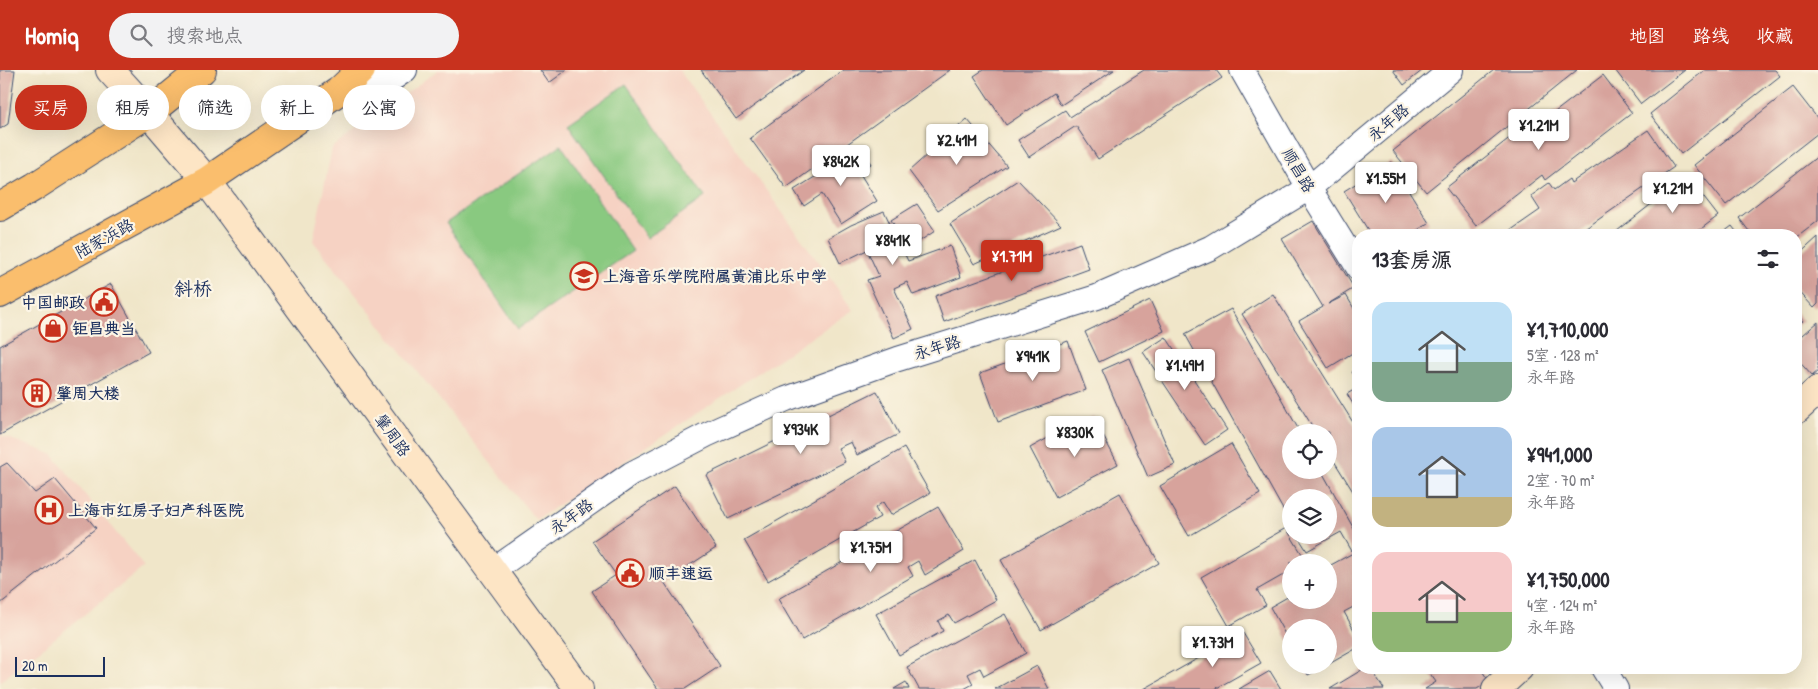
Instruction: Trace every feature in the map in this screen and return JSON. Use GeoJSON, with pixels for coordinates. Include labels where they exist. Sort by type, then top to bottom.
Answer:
{"type":"FeatureCollection","features":[{"type":"Feature","properties":{"kind":"main road"},"geometry":{"type":"LineString","coordinates":[[169,96],[202,70]]}},
{"type":"Feature","properties":{"kind":"main road","name":"陆家浜路"},"geometry":{"type":"LineString","coordinates":[[0,294],[208,181],[338,91],[361,70]]}},
{"type":"Feature","properties":{"kind":"main road"},"geometry":{"type":"LineString","coordinates":[[0,207],[121,130]]}},
{"type":"Feature","properties":{"kind":"street","name":"肇周路"},"geometry":{"type":"LineString","coordinates":[[110,70],[124,85]]}},
{"type":"Feature","properties":{"kind":"street"},"geometry":{"type":"LineString","coordinates":[[338,91],[395,76],[404,70]]}},
{"type":"Feature","properties":{"kind":"street","name":"顺昌路"},"geometry":{"type":"LineString","coordinates":[[1242,70],[1309,188],[1352,258]]}},
{"type":"Feature","properties":{"kind":"street","name":"永年路"},"geometry":{"type":"LineString","coordinates":[[492,571],[631,474],[706,434],[786,399],[898,359],[1097,297],[1210,248],[1309,188],[1451,70]]}},
{"type":"Feature","properties":{"kind":"street","name":"肇周路"},"geometry":{"type":"LineString","coordinates":[[164,130],[208,181],[579,689]]}},
{"type":"Feature","properties":{"kind":"street"},"geometry":{"type":"LineString","coordinates":[[1802,405],[1818,390]]}},
{"type":"Feature","properties":{"kind":"street"},"geometry":{"type":"LineString","coordinates":[[1496,689],[1512,674]]}},
{"type":"Feature","properties":{"kind":"street"},"geometry":{"type":"LineString","coordinates":[[1606,674],[1616,689]]}},
{"type":"Feature","properties":{"kind":"shaded area","name":"上海音乐学院附属黄浦比乐中学"},"geometry":{"type":"Polygon","coordinates":[[[438,70],[540,70],[549,83],[567,70],[679,70],[853,310],[536,520],[313,241],[332,148],[356,130],[415,130],[415,87],[438,70]]]}},
{"type":"Feature","properties":{"kind":"shaded area","name":"上海市红房子妇产科医院"},"geometry":{"type":"Polygon","coordinates":[[[0,435],[52,454],[144,567],[0,682],[0,435]]]}},
{"type":"Feature","properties":{"kind":"green space"},"geometry":{"type":"Polygon","coordinates":[[[626,84],[705,197],[647,238],[568,124],[626,84]]]}},
{"type":"Feature","properties":{"kind":"green space"},"geometry":{"type":"Polygon","coordinates":[[[561,145],[633,251],[518,329],[446,223],[561,145]]]}},
{"type":"Feature","properties":{"kind":"building"},"geometry":{"type":"Polygon","coordinates":[[[0,70],[15,70],[8,124],[0,129],[0,70]]]}},
{"type":"Feature","properties":{"kind":"building"},"geometry":{"type":"Polygon","coordinates":[[[540,70],[567,70],[549,83],[540,70]]]}},
{"type":"Feature","properties":{"kind":"building"},"geometry":{"type":"Polygon","coordinates":[[[701,70],[804,70],[736,119],[701,70]]]}},
{"type":"Feature","properties":{"kind":"building"},"geometry":{"type":"Polygon","coordinates":[[[844,70],[950,70],[786,188],[750,138],[844,70]]]}},
{"type":"Feature","properties":{"kind":"building"},"geometry":{"type":"Polygon","coordinates":[[[983,70],[1114,70],[1061,105],[1054,93],[1006,125],[974,76],[983,70]]]}},
{"type":"Feature","properties":{"kind":"building"},"geometry":{"type":"Polygon","coordinates":[[[1144,70],[1216,70],[1222,78],[1098,159],[1076,126],[1029,157],[1018,140],[1065,110],[1070,117],[1144,70]]]}},
{"type":"Feature","properties":{"kind":"building"},"geometry":{"type":"Polygon","coordinates":[[[1393,70],[1423,70],[1404,85],[1393,70]]]}},
{"type":"Feature","properties":{"kind":"building"},"geometry":{"type":"Polygon","coordinates":[[[1494,70],[1577,70],[1426,192],[1393,151],[1494,70]]]}},
{"type":"Feature","properties":{"kind":"building"},"geometry":{"type":"Polygon","coordinates":[[[1615,70],[1685,70],[1641,104],[1615,70]]]}},
{"type":"Feature","properties":{"kind":"building"},"geometry":{"type":"Polygon","coordinates":[[[1705,70],[1775,70],[1780,76],[1681,154],[1650,114],[1705,70]]]}},
{"type":"Feature","properties":{"kind":"building"},"geometry":{"type":"Polygon","coordinates":[[[1603,75],[1632,113],[1545,180],[1542,175],[1476,226],[1446,188],[1512,136],[1516,142],[1603,75]]]}},
{"type":"Feature","properties":{"kind":"building"},"geometry":{"type":"Polygon","coordinates":[[[1793,87],[1818,119],[1818,133],[1726,205],[1694,165],[1793,87]]]}},
{"type":"Feature","properties":{"kind":"building"},"geometry":{"type":"Polygon","coordinates":[[[967,119],[1007,166],[938,210],[909,171],[967,119]]]}},
{"type":"Feature","properties":{"kind":"building"},"geometry":{"type":"Polygon","coordinates":[[[1648,130],[1674,167],[1585,229],[1513,229],[1540,210],[1531,196],[1549,183],[1554,190],[1569,179],[1571,183],[1648,130]]]}},
{"type":"Feature","properties":{"kind":"building"},"geometry":{"type":"Polygon","coordinates":[[[861,148],[871,164],[859,172],[877,201],[841,224],[822,194],[804,206],[794,190],[861,148]]]}},
{"type":"Feature","properties":{"kind":"building"},"geometry":{"type":"Polygon","coordinates":[[[1818,156],[1818,221],[1802,233],[1802,229],[1747,229],[1739,218],[1818,156]]]}},
{"type":"Feature","properties":{"kind":"building"},"geometry":{"type":"Polygon","coordinates":[[[1391,162],[1429,223],[1419,229],[1367,229],[1344,191],[1391,162]]]}},
{"type":"Feature","properties":{"kind":"building"},"geometry":{"type":"Polygon","coordinates":[[[1687,176],[1718,216],[1701,229],[1620,229],[1687,176]]]}},
{"type":"Feature","properties":{"kind":"building"},"geometry":{"type":"Polygon","coordinates":[[[1018,180],[1061,225],[974,264],[950,224],[1018,180]]]}},
{"type":"Feature","properties":{"kind":"building"},"geometry":{"type":"Polygon","coordinates":[[[917,204],[935,231],[909,248],[891,220],[917,204]]]}},
{"type":"Feature","properties":{"kind":"building"},"geometry":{"type":"Polygon","coordinates":[[[884,211],[908,261],[950,246],[961,277],[913,295],[907,282],[894,288],[913,329],[894,338],[867,280],[879,276],[867,250],[840,263],[828,238],[851,225],[884,211]]]}},
{"type":"Feature","properties":{"kind":"building"},"geometry":{"type":"Polygon","coordinates":[[[1313,221],[1352,285],[1352,289],[1328,304],[1346,295],[1352,305],[1352,353],[1328,368],[1299,321],[1323,307],[1282,239],[1313,221]]]}},
{"type":"Feature","properties":{"kind":"building"},"geometry":{"type":"Polygon","coordinates":[[[1818,237],[1818,304],[1814,308],[1802,295],[1802,252],[1818,237]]]}},
{"type":"Feature","properties":{"kind":"building"},"geometry":{"type":"Polygon","coordinates":[[[1080,243],[1089,269],[944,322],[935,296],[1080,243]]]}},
{"type":"Feature","properties":{"kind":"building","name":"肇周大楼"},"geometry":{"type":"Polygon","coordinates":[[[111,284],[149,352],[0,435],[0,346],[111,284]]]}},
{"type":"Feature","properties":{"kind":"building"},"geometry":{"type":"Polygon","coordinates":[[[1273,294],[1352,421],[1352,490],[1337,466],[1337,424],[1311,424],[1242,314],[1273,294]]]}},
{"type":"Feature","properties":{"kind":"building"},"geometry":{"type":"Polygon","coordinates":[[[1150,300],[1164,331],[1099,362],[1085,332],[1150,300]]]}},
{"type":"Feature","properties":{"kind":"building"},"geometry":{"type":"Polygon","coordinates":[[[1231,309],[1296,424],[1282,424],[1282,479],[1326,479],[1332,489],[1282,489],[1282,508],[1185,334],[1231,309]]]}},
{"type":"Feature","properties":{"kind":"building"},"geometry":{"type":"Polygon","coordinates":[[[1818,322],[1818,371],[1812,376],[1802,365],[1802,336],[1818,322]]]}},
{"type":"Feature","properties":{"kind":"building"},"geometry":{"type":"Polygon","coordinates":[[[1166,337],[1227,430],[1205,445],[1143,352],[1166,337]]]}},
{"type":"Feature","properties":{"kind":"building"},"geometry":{"type":"Polygon","coordinates":[[[1068,341],[1086,390],[998,422],[980,373],[1068,341]]]}},
{"type":"Feature","properties":{"kind":"building"},"geometry":{"type":"Polygon","coordinates":[[[1129,358],[1175,465],[1148,477],[1102,370],[1129,358]]]}},
{"type":"Feature","properties":{"kind":"building"},"geometry":{"type":"Polygon","coordinates":[[[877,391],[899,434],[857,455],[851,442],[838,448],[845,462],[728,519],[706,475],[877,391]]]}},
{"type":"Feature","properties":{"kind":"building"},"geometry":{"type":"Polygon","coordinates":[[[1352,391],[1352,402],[1347,394],[1352,391]]]}},
{"type":"Feature","properties":{"kind":"building"},"geometry":{"type":"Polygon","coordinates":[[[1093,417],[1118,464],[1056,497],[1030,448],[1048,438],[1053,447],[1070,438],[1067,431],[1093,417]]]}},
{"type":"Feature","properties":{"kind":"building"},"geometry":{"type":"Polygon","coordinates":[[[1231,444],[1260,494],[1189,536],[1160,486],[1231,444]]]}},
{"type":"Feature","properties":{"kind":"building"},"geometry":{"type":"Polygon","coordinates":[[[904,448],[930,493],[891,515],[883,502],[875,508],[880,517],[768,581],[744,540],[904,448]]]}},
{"type":"Feature","properties":{"kind":"building"},"geometry":{"type":"Polygon","coordinates":[[[7,463],[35,493],[55,479],[96,528],[0,604],[0,467],[7,463]]]}},
{"type":"Feature","properties":{"kind":"building"},"geometry":{"type":"Polygon","coordinates":[[[675,486],[716,548],[664,582],[720,666],[685,689],[658,689],[592,591],[616,575],[592,541],[675,486]]]}},
{"type":"Feature","properties":{"kind":"building"},"geometry":{"type":"Polygon","coordinates":[[[1120,493],[1159,563],[1041,630],[1001,560],[1120,493]]]}},
{"type":"Feature","properties":{"kind":"building"},"geometry":{"type":"Polygon","coordinates":[[[1337,499],[1352,525],[1352,551],[1341,532],[1337,534],[1337,499]]]}},
{"type":"Feature","properties":{"kind":"building"},"geometry":{"type":"Polygon","coordinates":[[[938,507],[964,551],[925,575],[918,561],[908,567],[913,576],[802,640],[778,599],[938,507]]]}},
{"type":"Feature","properties":{"kind":"building"},"geometry":{"type":"Polygon","coordinates":[[[1282,530],[1282,544],[1296,544],[1302,554],[1282,554],[1282,576],[1257,590],[1266,605],[1229,626],[1201,577],[1282,530]]]}},
{"type":"Feature","properties":{"kind":"building"},"geometry":{"type":"Polygon","coordinates":[[[1303,544],[1320,544],[1307,551],[1303,544]]]}},
{"type":"Feature","properties":{"kind":"building"},"geometry":{"type":"Polygon","coordinates":[[[1352,554],[1352,608],[1344,612],[1352,626],[1352,651],[1337,659],[1337,619],[1282,619],[1282,629],[1270,607],[1282,600],[1282,609],[1337,609],[1337,562],[1352,554]]]}},
{"type":"Feature","properties":{"kind":"building"},"geometry":{"type":"Polygon","coordinates":[[[975,560],[996,600],[954,623],[949,615],[938,621],[943,631],[899,655],[876,614],[975,560]]]}},
{"type":"Feature","properties":{"kind":"building"},"geometry":{"type":"Polygon","coordinates":[[[1005,614],[1026,653],[984,676],[980,668],[968,674],[973,684],[964,689],[919,689],[907,667],[1005,614]]]}},
{"type":"Feature","properties":{"kind":"building"},"geometry":{"type":"Polygon","coordinates":[[[1243,633],[1261,663],[1215,689],[1144,689],[1243,633]]]}},
{"type":"Feature","properties":{"kind":"building"},"geometry":{"type":"Polygon","coordinates":[[[1037,666],[1049,689],[995,689],[1037,666]]]}},
{"type":"Feature","properties":{"kind":"building"},"geometry":{"type":"Polygon","coordinates":[[[1270,671],[1281,689],[1239,689],[1270,671]]]}},
{"type":"Feature","properties":{"kind":"building"},"geometry":{"type":"Polygon","coordinates":[[[1355,674],[1375,674],[1384,689],[1330,689],[1355,674]]]}},
{"type":"Feature","properties":{"kind":"building"},"geometry":{"type":"Polygon","coordinates":[[[1430,674],[1484,674],[1489,681],[1477,689],[1425,689],[1436,682],[1430,674]]]}},
{"type":"Feature","properties":{"kind":"building"},"geometry":{"type":"Polygon","coordinates":[[[906,682],[909,689],[894,689],[906,682]]]}},
{"type":"Feature","properties":{"kind":"place","name":"上海音乐学院附属黄浦比乐中学"},"geometry":{"type":"Point","coordinates":[584,276]}},
{"type":"Feature","properties":{"kind":"place","name":"中国邮政"},"geometry":{"type":"Point","coordinates":[104,302]}},
{"type":"Feature","properties":{"kind":"place","name":"钜昌典当"},"geometry":{"type":"Point","coordinates":[53,328]}},
{"type":"Feature","properties":{"kind":"place","name":"肇周大楼"},"geometry":{"type":"Point","coordinates":[37,393]}},
{"type":"Feature","properties":{"kind":"place","name":"上海市红房子妇产科医院"},"geometry":{"type":"Point","coordinates":[49,510]}},
{"type":"Feature","properties":{"kind":"place","name":"顺丰速运"},"geometry":{"type":"Point","coordinates":[630,573]}},
{"type":"Feature","properties":{"kind":"district","name":"斜桥"},"geometry":{"type":"Point","coordinates":[193,288]}}]}
